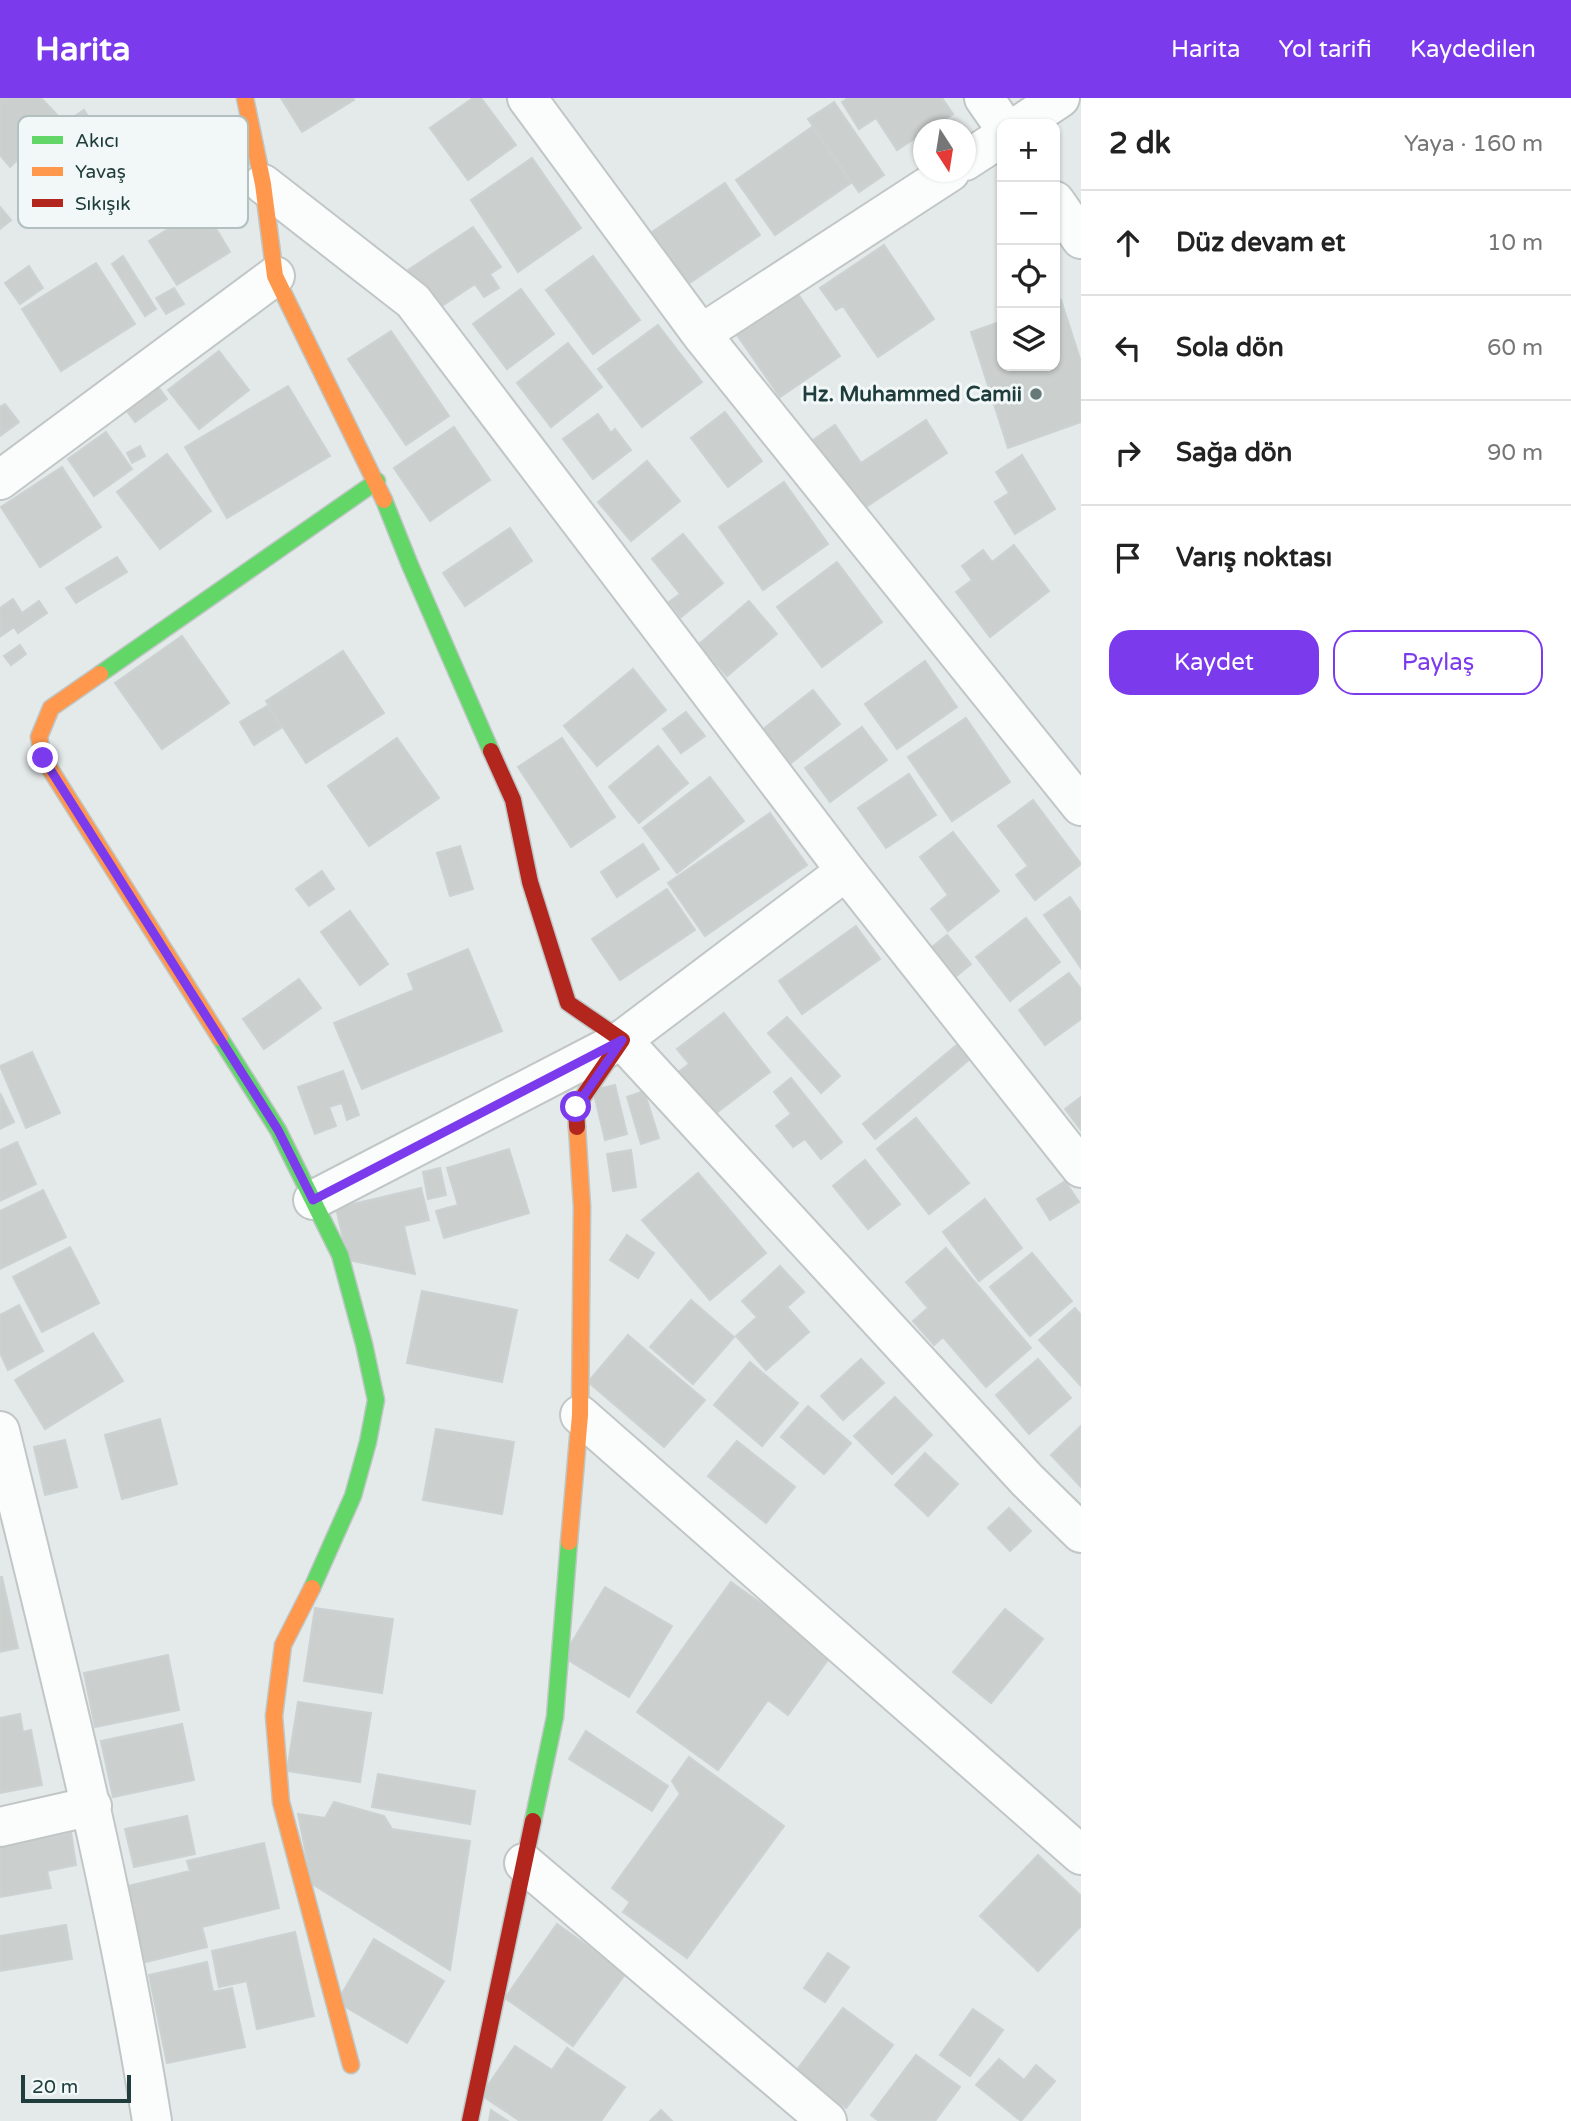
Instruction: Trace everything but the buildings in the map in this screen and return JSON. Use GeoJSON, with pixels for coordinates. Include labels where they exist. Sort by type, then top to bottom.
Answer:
{"type":"FeatureCollection","features":[{"type":"Feature","properties":{"kind":"street"},"geometry":{"type":"LineString","coordinates":[[246,98],[263,184],[275,276],[377,481],[410,565],[513,800],[530,882],[568,1003],[622,1040],[1027,1480],[1081,1533]]}},
{"type":"Feature","properties":{"kind":"street"},"geometry":{"type":"LineString","coordinates":[[527,98],[701,334],[1081,806]]}},
{"type":"Feature","properties":{"kind":"street"},"geometry":{"type":"LineString","coordinates":[[984,98],[999,119]]}},
{"type":"Feature","properties":{"kind":"street"},"geometry":{"type":"LineString","coordinates":[[1028,119],[1060,98]]}},
{"type":"Feature","properties":{"kind":"street"},"geometry":{"type":"LineString","coordinates":[[976,154],[997,140]]}},
{"type":"Feature","properties":{"kind":"street"},"geometry":{"type":"LineString","coordinates":[[701,334],[935,182]]}},
{"type":"Feature","properties":{"kind":"street"},"geometry":{"type":"LineString","coordinates":[[263,184],[414,301],[846,871],[1081,1168]]}},
{"type":"Feature","properties":{"kind":"street"},"geometry":{"type":"LineString","coordinates":[[1060,208],[1081,239]]}},
{"type":"Feature","properties":{"kind":"street"},"geometry":{"type":"LineString","coordinates":[[0,480],[275,276]]}},
{"type":"Feature","properties":{"kind":"street"},"geometry":{"type":"LineString","coordinates":[[351,2065],[282,1802],[274,1716],[283,1645],[319,1575],[353,1496],[368,1442],[376,1400],[364,1344],[340,1255],[278,1130],[43,758],[39,737],[51,708],[377,481]]}},
{"type":"Feature","properties":{"kind":"street"},"geometry":{"type":"LineString","coordinates":[[313,1200],[622,1040],[846,871]]}},
{"type":"Feature","properties":{"kind":"street"},"geometry":{"type":"LineString","coordinates":[[470,2121],[555,1717],[580,1415],[582,1207],[576,1107],[622,1040]]}},
{"type":"Feature","properties":{"kind":"street"},"geometry":{"type":"LineString","coordinates":[[580,1415],[1081,1854]]}},
{"type":"Feature","properties":{"kind":"street"},"geometry":{"type":"LineString","coordinates":[[0,1431],[92,1806],[138,2034],[152,2121]]}},
{"type":"Feature","properties":{"kind":"street"},"geometry":{"type":"LineString","coordinates":[[0,1827],[92,1806]]}},
{"type":"Feature","properties":{"kind":"street"},"geometry":{"type":"LineString","coordinates":[[524,1863],[827,2121]]}},
{"type":"Feature","properties":{"kind":"traffic: fast"},"geometry":{"type":"LineString","coordinates":[[100,674],[377,481]]}},
{"type":"Feature","properties":{"kind":"traffic: fast"},"geometry":{"type":"LineString","coordinates":[[384,500],[491,751]]}},
{"type":"Feature","properties":{"kind":"traffic: fast"},"geometry":{"type":"LineString","coordinates":[[220,1038],[278,1130],[340,1255],[376,1400],[353,1496],[312,1588]]}},
{"type":"Feature","properties":{"kind":"traffic: fast"},"geometry":{"type":"LineString","coordinates":[[533,1821],[555,1717],[569,1542]]}},
{"type":"Feature","properties":{"kind":"traffic: slow"},"geometry":{"type":"LineString","coordinates":[[245,98],[263,184],[275,276],[384,500]]}},
{"type":"Feature","properties":{"kind":"traffic: slow"},"geometry":{"type":"LineString","coordinates":[[100,674],[51,708],[39,737],[43,758],[220,1038]]}},
{"type":"Feature","properties":{"kind":"traffic: slow"},"geometry":{"type":"LineString","coordinates":[[569,1542],[580,1415],[582,1207],[577,1127]]}},
{"type":"Feature","properties":{"kind":"traffic: slow"},"geometry":{"type":"LineString","coordinates":[[312,1588],[283,1645],[274,1716],[281,1802],[351,2065]]}},
{"type":"Feature","properties":{"kind":"traffic: jam"},"geometry":{"type":"LineString","coordinates":[[491,751],[513,800],[530,882],[568,1003],[622,1040],[576,1107],[577,1127]]}},
{"type":"Feature","properties":{"kind":"traffic: jam"},"geometry":{"type":"LineString","coordinates":[[470,2121],[533,1821]]}},
{"type":"Feature","properties":{"kind":"place","name":"Hz. Muhammed Camii"},"geometry":{"type":"Point","coordinates":[1036,394]}},
{"type":"Feature","properties":{"kind":"route"},"geometry":{"type":"LineString","coordinates":[[43,758],[278,1130],[313,1200],[622,1040],[576,1107]]}}]}
